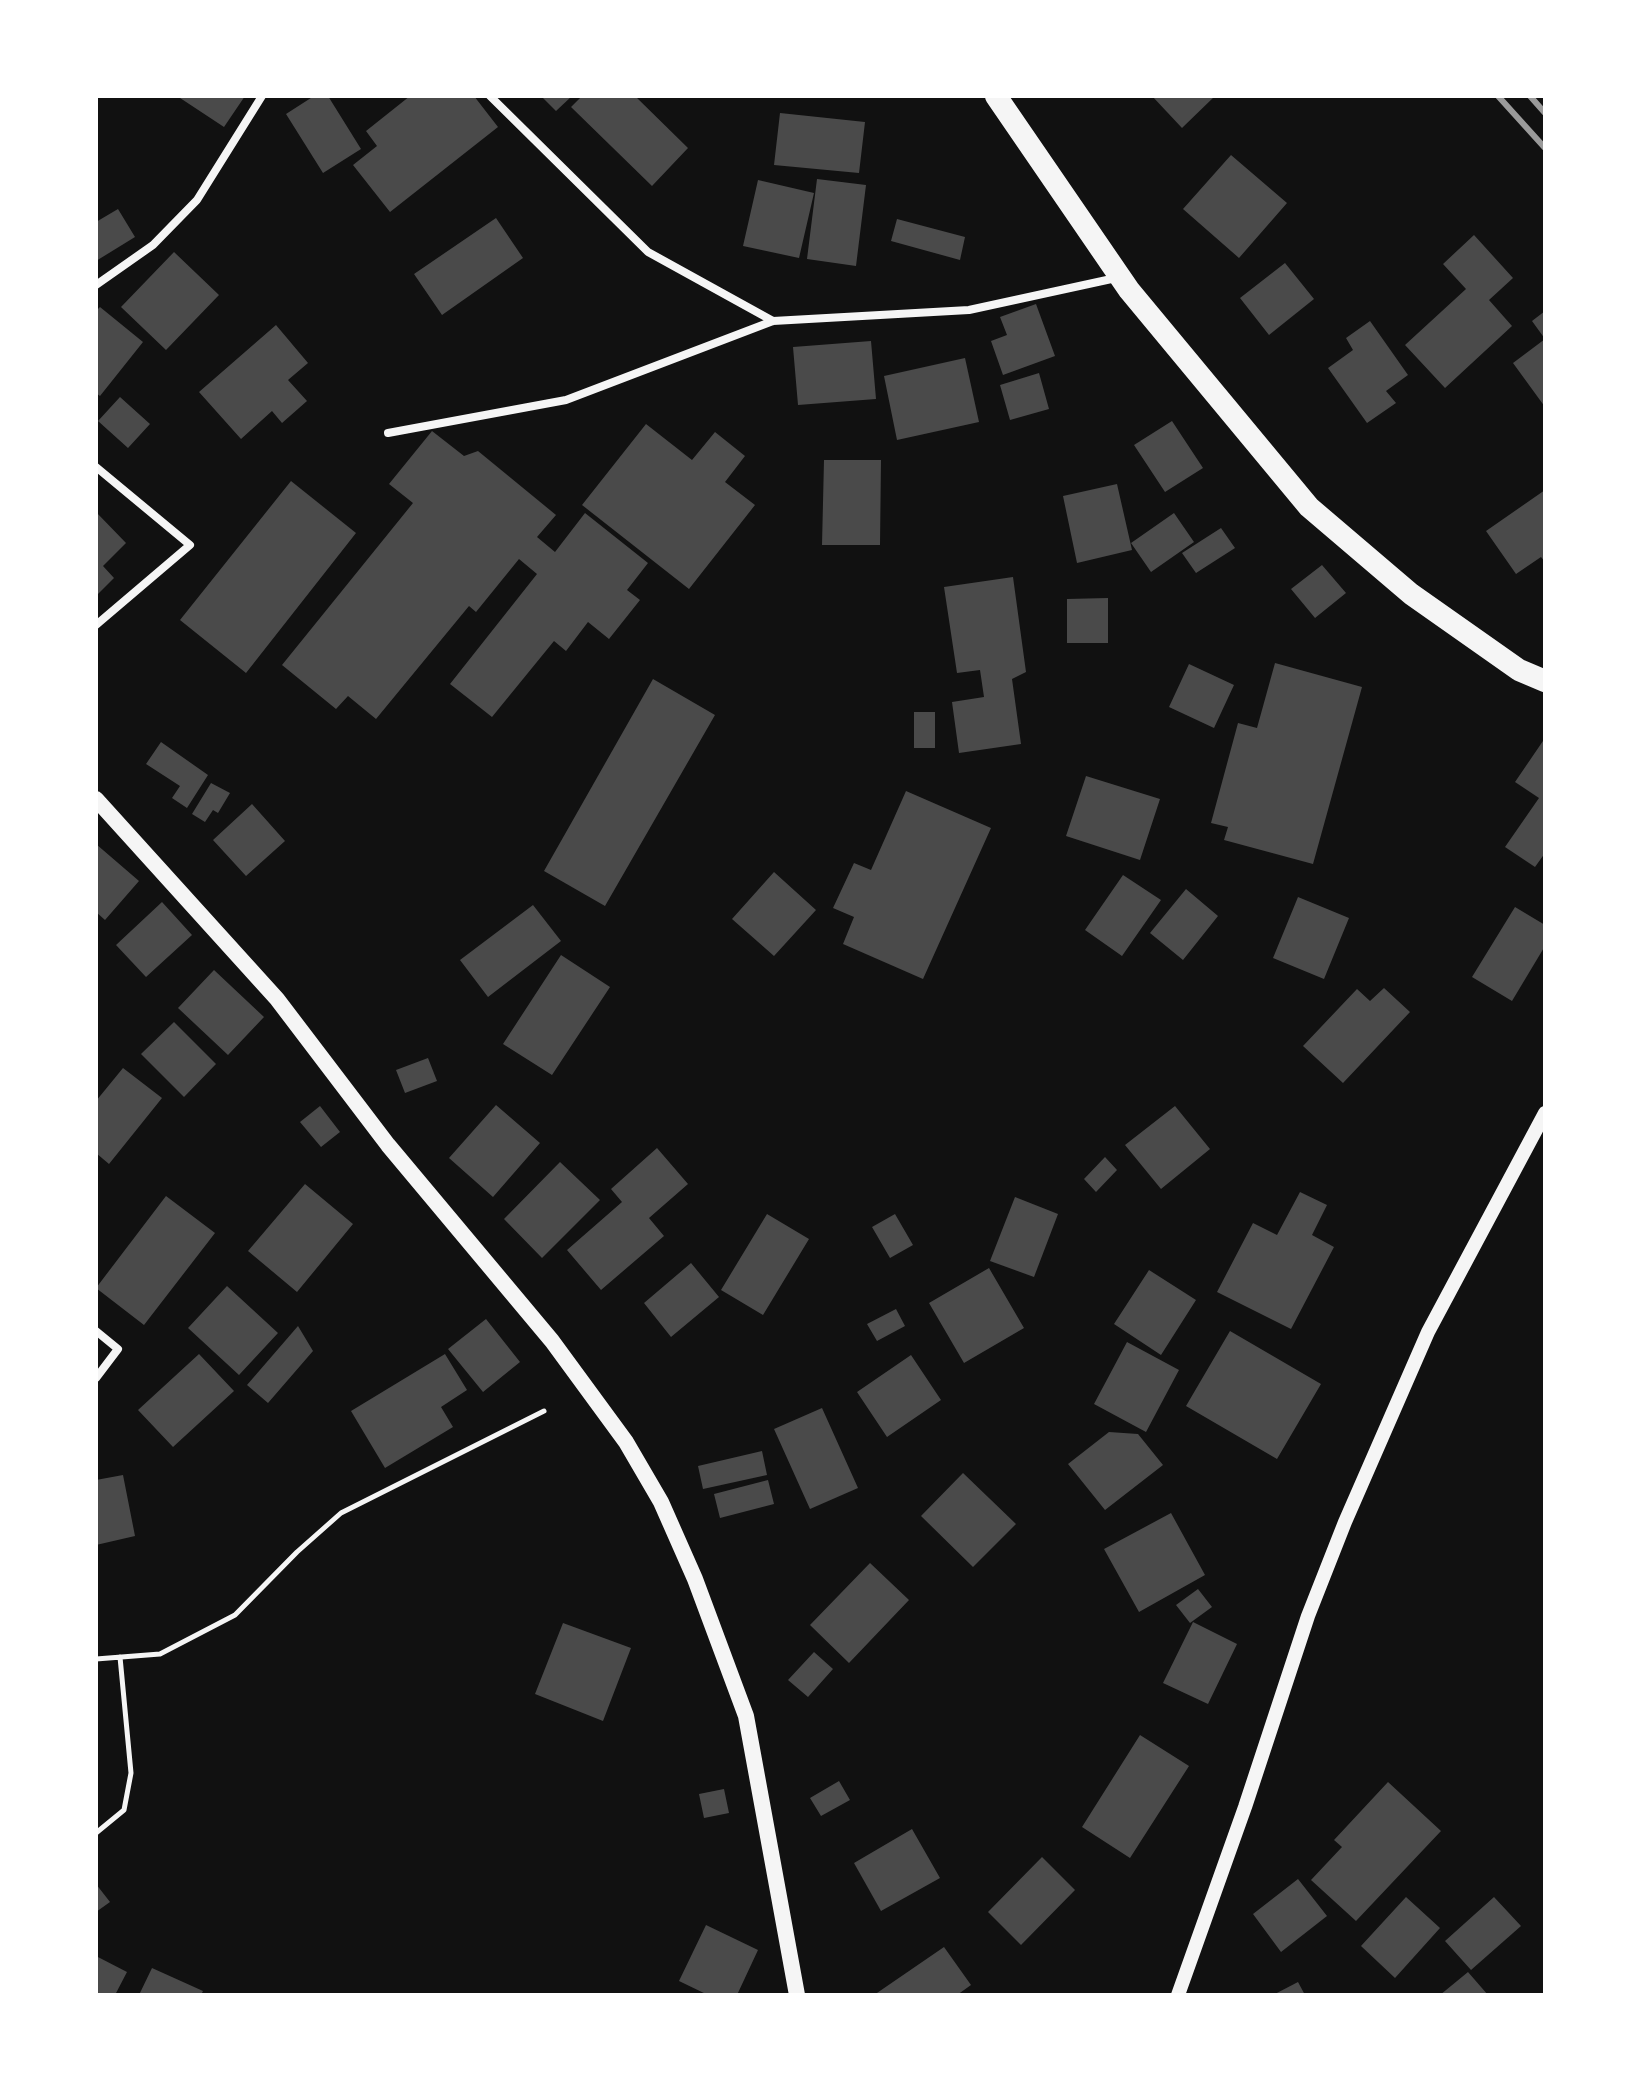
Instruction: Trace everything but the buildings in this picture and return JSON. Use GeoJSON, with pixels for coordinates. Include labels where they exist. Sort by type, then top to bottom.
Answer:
{"type":"FeatureCollection","features":[{"type":"Feature","properties":{"kind":"highway"},"geometry":{"type":"LineString","coordinates":[[996,96],[1129,290],[1309,507],[1411,594],[1519,670],[1545,681]]}},
{"type":"Feature","properties":{"kind":"main road"},"geometry":{"type":"LineString","coordinates":[[96,799],[277,999],[388,1145],[552,1341],[626,1442],[654,1490],[695,1579],[746,1716],[797,1995]]}},
{"type":"Feature","properties":{"kind":"street"},"geometry":{"type":"LineString","coordinates":[[96,285],[153,245],[197,200],[262,96]]}},
{"type":"Feature","properties":{"kind":"street"},"geometry":{"type":"LineString","coordinates":[[490,96],[648,252],[773,321]]}},
{"type":"Feature","properties":{"kind":"street"},"geometry":{"type":"LineString","coordinates":[[388,433],[566,400],[773,321],[969,310],[1121,277]]}},
{"type":"Feature","properties":{"kind":"street"},"geometry":{"type":"LineString","coordinates":[[96,467],[190,545],[96,625]]}},
{"type":"Feature","properties":{"kind":"street"},"geometry":{"type":"LineString","coordinates":[[1178,1995],[1308,1616],[1345,1522],[1428,1332],[1545,1113]]}},
{"type":"Feature","properties":{"kind":"street"},"geometry":{"type":"LineString","coordinates":[[96,1331],[118,1349],[96,1378]]}},
{"type":"Feature","properties":{"kind":"path"},"geometry":{"type":"LineString","coordinates":[[96,1659],[160,1654],[235,1615],[297,1552],[341,1513],[544,1411]]}},
{"type":"Feature","properties":{"kind":"path"},"geometry":{"type":"LineString","coordinates":[[96,1833],[124,1810],[131,1773],[120,1657]]}},
{"type":"Feature","properties":{"kind":"railway"},"geometry":{"type":"LineString","coordinates":[[1498,96],[1545,148]]}},
{"type":"Feature","properties":{"kind":"railway"},"geometry":{"type":"LineString","coordinates":[[1530,96],[1545,113]]}}]}
